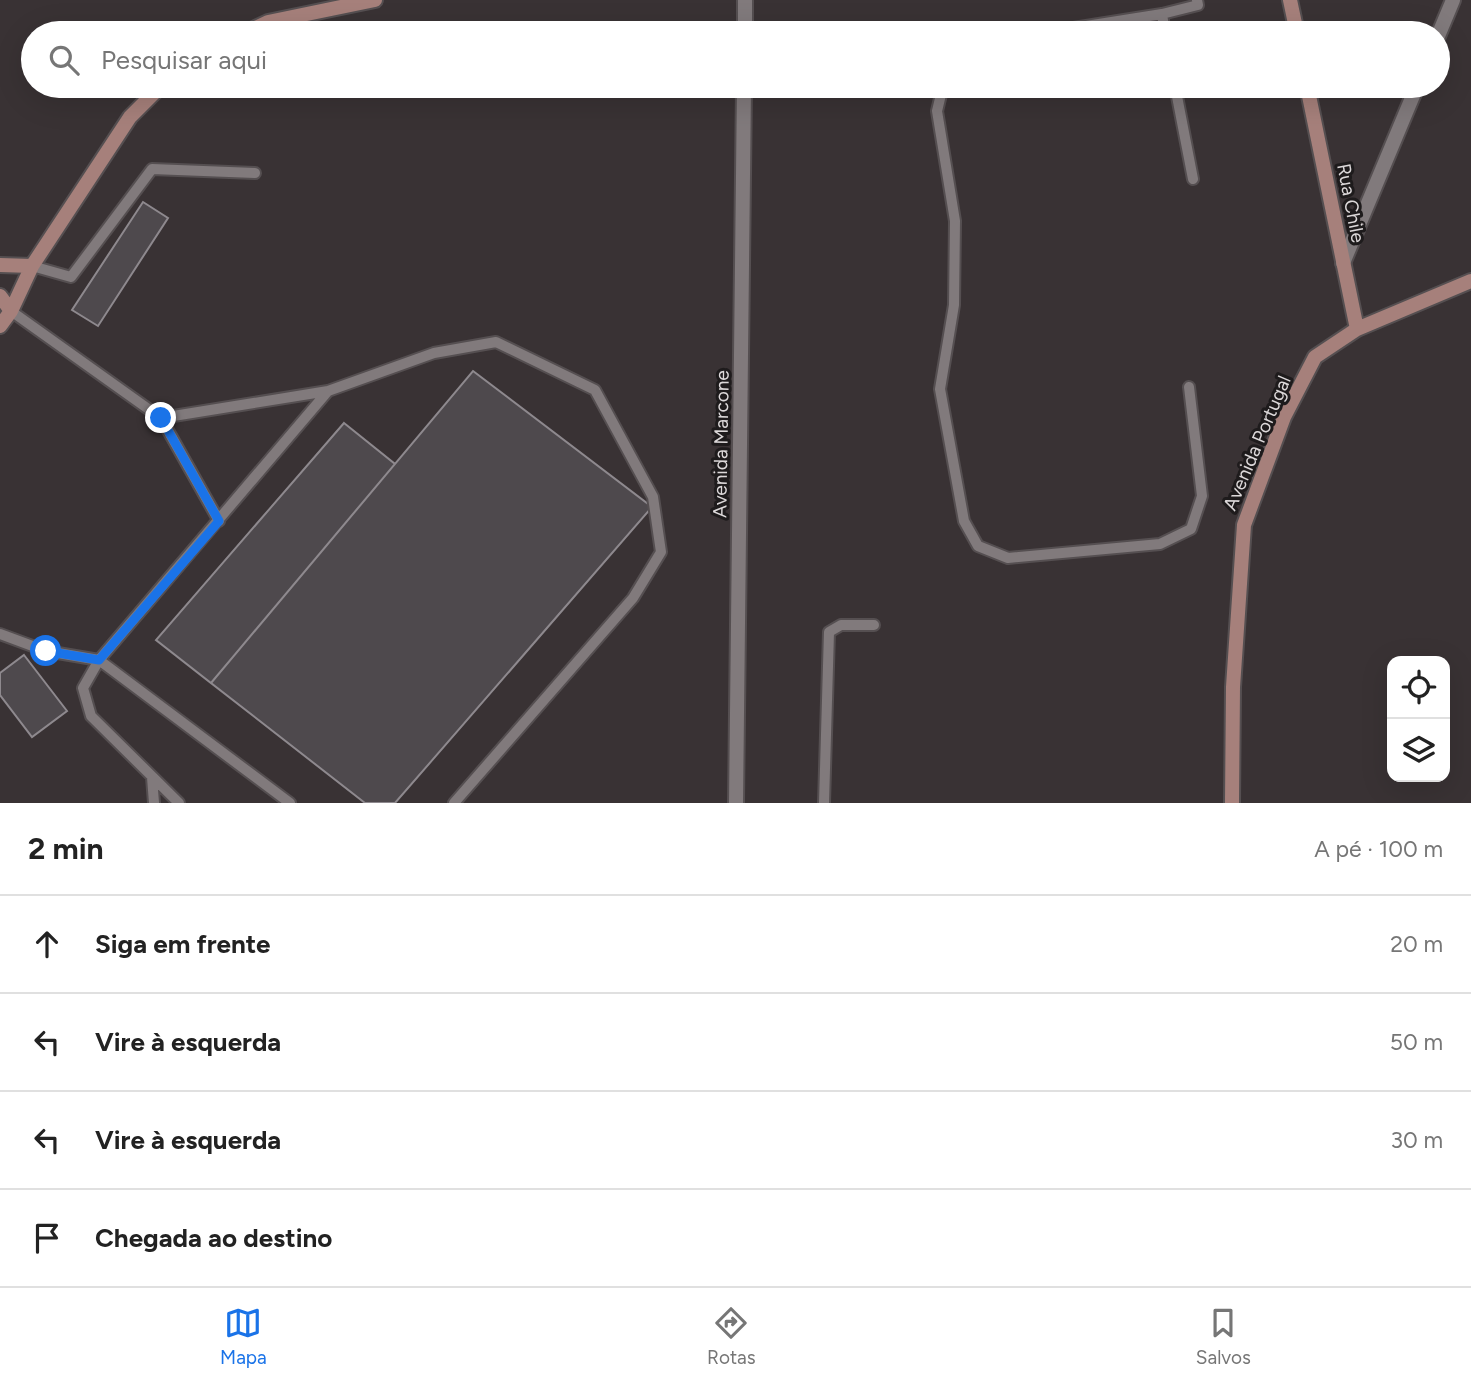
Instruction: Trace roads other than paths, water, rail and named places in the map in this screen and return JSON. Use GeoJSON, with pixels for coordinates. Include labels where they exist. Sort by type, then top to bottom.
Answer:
{"type":"FeatureCollection","features":[{"type":"Feature","properties":{"kind":"street"},"geometry":{"type":"LineString","coordinates":[[272,21],[349,2],[375,0]]}},
{"type":"Feature","properties":{"kind":"street"},"geometry":{"type":"LineString","coordinates":[[745,0],[745,21]]}},
{"type":"Feature","properties":{"kind":"street"},"geometry":{"type":"LineString","coordinates":[[1290,0],[1294,21]]}},
{"type":"Feature","properties":{"kind":"street"},"geometry":{"type":"LineString","coordinates":[[1444,21],[1453,0]]}},
{"type":"Feature","properties":{"kind":"street"},"geometry":{"type":"LineString","coordinates":[[0,326],[11,311],[32,266],[130,117],[149,98]]}},
{"type":"Feature","properties":{"kind":"street","name":"Avenida Marcone"},"geometry":{"type":"LineString","coordinates":[[736,803],[744,98]]}},
{"type":"Feature","properties":{"kind":"street","name":"Rua Chile"},"geometry":{"type":"LineString","coordinates":[[1309,98],[1357,329]]}},
{"type":"Feature","properties":{"kind":"street"},"geometry":{"type":"LineString","coordinates":[[1343,263],[1412,98]]}},
{"type":"Feature","properties":{"kind":"street"},"geometry":{"type":"LineString","coordinates":[[0,265],[32,266]]}},
{"type":"Feature","properties":{"kind":"street","name":"Avenida Portugal"},"geometry":{"type":"LineString","coordinates":[[1232,803],[1233,687],[1244,525],[1284,417],[1315,357],[1357,329],[1471,281]]}},
{"type":"Feature","properties":{"kind":"street"},"geometry":{"type":"LineString","coordinates":[[0,296],[11,311]]}},
{"type":"Feature","properties":{"kind":"lane"},"geometry":{"type":"LineString","coordinates":[[1117,21],[1198,5],[1197,0]]}},
{"type":"Feature","properties":{"kind":"lane"},"geometry":{"type":"LineString","coordinates":[[1161,14],[1162,21]]}},
{"type":"Feature","properties":{"kind":"lane"},"geometry":{"type":"LineString","coordinates":[[940,98],[937,111],[955,221],[954,305],[940,388],[964,521],[978,546],[1008,558],[1160,544],[1191,529],[1202,496],[1189,387]]}},
{"type":"Feature","properties":{"kind":"lane"},"geometry":{"type":"LineString","coordinates":[[1177,98],[1194,179]]}},
{"type":"Feature","properties":{"kind":"lane"},"geometry":{"type":"LineString","coordinates":[[32,266],[71,277],[152,169],[255,173]]}},
{"type":"Feature","properties":{"kind":"lane"},"geometry":{"type":"LineString","coordinates":[[11,311],[161,418],[219,521]]}},
{"type":"Feature","properties":{"kind":"lane"},"geometry":{"type":"LineString","coordinates":[[161,418],[328,391],[434,353],[496,342],[595,390],[653,497],[661,552],[633,598],[454,803]]}},
{"type":"Feature","properties":{"kind":"lane"},"geometry":{"type":"LineString","coordinates":[[179,803],[91,716],[83,688],[99,660],[328,391]]}},
{"type":"Feature","properties":{"kind":"lane"},"geometry":{"type":"LineString","coordinates":[[824,803],[829,632],[841,625],[874,625]]}},
{"type":"Feature","properties":{"kind":"lane"},"geometry":{"type":"LineString","coordinates":[[0,634],[46,651],[99,660],[290,803]]}},
{"type":"Feature","properties":{"kind":"lane"},"geometry":{"type":"LineString","coordinates":[[152,777],[154,803]]}}]}
